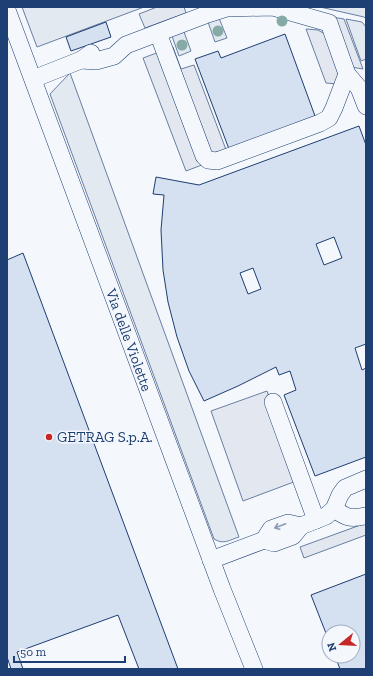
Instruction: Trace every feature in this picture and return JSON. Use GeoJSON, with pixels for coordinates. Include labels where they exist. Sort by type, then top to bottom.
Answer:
{"type":"FeatureCollection","features":[{"type":"Feature","properties":{"kind":"street"},"geometry":{"type":"LineString","coordinates":[[32,79],[81,60],[96,61],[114,56],[126,45],[227,8],[273,7],[329,23],[347,74],[360,88],[366,106]]}},
{"type":"Feature","properties":{"kind":"street","name":"Via delle Violette"},"geometry":{"type":"LineString","coordinates":[[7,10],[211,560],[254,669]]}},
{"type":"Feature","properties":{"kind":"street"},"geometry":{"type":"LineString","coordinates":[[158,33],[204,156],[208,160],[218,161],[320,123],[329,118],[347,74]]}},
{"type":"Feature","properties":{"kind":"street"},"geometry":{"type":"LineString","coordinates":[[273,402],[308,523]]}},
{"type":"Feature","properties":{"kind":"street"},"geometry":{"type":"LineString","coordinates":[[211,560],[264,540],[274,543],[293,536],[308,523],[326,516],[334,509],[345,488],[366,479]]}},
{"type":"Feature","properties":{"kind":"street"},"geometry":{"type":"LineString","coordinates":[[334,509],[346,516],[355,518],[366,516]]}},
{"type":"Feature","properties":{"kind":"shaded area"},"geometry":{"type":"Polygon","coordinates":[[[22,7],[144,7],[37,47],[22,7]]]}},
{"type":"Feature","properties":{"kind":"shaded area"},"geometry":{"type":"Polygon","coordinates":[[[157,7],[184,7],[186,13],[145,28],[139,14],[157,7]]]}},
{"type":"Feature","properties":{"kind":"shaded area"},"geometry":{"type":"Polygon","coordinates":[[[320,7],[366,7],[366,19],[364,17],[320,7]]]}},
{"type":"Feature","properties":{"kind":"shaded area"},"geometry":{"type":"Polygon","coordinates":[[[332,17],[344,19],[363,69],[351,67],[332,17]]]}},
{"type":"Feature","properties":{"kind":"shaded area"},"geometry":{"type":"Polygon","coordinates":[[[219,18],[227,38],[215,42],[208,22],[219,18]]]}},
{"type":"Feature","properties":{"kind":"shaded area"},"geometry":{"type":"Polygon","coordinates":[[[346,19],[362,22],[366,27],[366,59],[361,61],[346,19]]]}},
{"type":"Feature","properties":{"kind":"shaded area"},"geometry":{"type":"Polygon","coordinates":[[[306,29],[318,30],[325,34],[341,71],[338,84],[326,83],[306,29]]]}},
{"type":"Feature","properties":{"kind":"shaded area"},"geometry":{"type":"Polygon","coordinates":[[[184,32],[191,51],[179,56],[172,36],[184,32]]]}},
{"type":"Feature","properties":{"kind":"shaded area"},"geometry":{"type":"Polygon","coordinates":[[[173,47],[181,69],[194,65],[228,155],[186,171],[143,58],[173,47]]]}},
{"type":"Feature","properties":{"kind":"shaded area"},"geometry":{"type":"Polygon","coordinates":[[[70,73],[239,537],[229,541],[221,542],[214,539],[50,94],[70,73]]]}},
{"type":"Feature","properties":{"kind":"shaded area"},"geometry":{"type":"Polygon","coordinates":[[[267,391],[299,480],[243,501],[211,411],[267,391]]]}},
{"type":"Feature","properties":{"kind":"shaded area"},"geometry":{"type":"Polygon","coordinates":[[[366,523],[366,535],[304,558],[300,547],[366,523]]]}},
{"type":"Feature","properties":{"kind":"building"},"geometry":{"type":"Polygon","coordinates":[[[106,22],[111,37],[71,51],[66,37],[106,22]]]}},
{"type":"Feature","properties":{"kind":"building"},"geometry":{"type":"Polygon","coordinates":[[[285,34],[315,116],[229,149],[195,59],[218,51],[221,58],[285,34]]]}},
{"type":"Feature","properties":{"kind":"building"},"geometry":{"type":"Polygon","coordinates":[[[359,126],[366,145],[366,344],[355,348],[362,370],[366,368],[366,457],[315,476],[284,395],[296,390],[290,371],[279,375],[276,367],[204,401],[189,371],[177,337],[168,302],[163,270],[161,230],[164,195],[153,194],[156,177],[199,185],[359,126]],[[334,237],[316,244],[324,265],[342,258],[334,237]],[[253,268],[240,273],[248,294],[261,289],[253,268]]]}},
{"type":"Feature","properties":{"kind":"building","name":"GETRAG S.p.A."},"geometry":{"type":"Polygon","coordinates":[[[23,253],[178,669],[139,669],[118,615],[17,652],[23,669],[11,669],[7,657],[7,260],[23,253]]]}},
{"type":"Feature","properties":{"kind":"building"},"geometry":{"type":"Polygon","coordinates":[[[366,574],[366,669],[340,669],[338,664],[361,664],[361,624],[322,624],[311,595],[366,574]]]}},
{"type":"Feature","properties":{"kind":"place","name":"GETRAG S.p.A."},"geometry":{"type":"Point","coordinates":[49,437]}}]}
